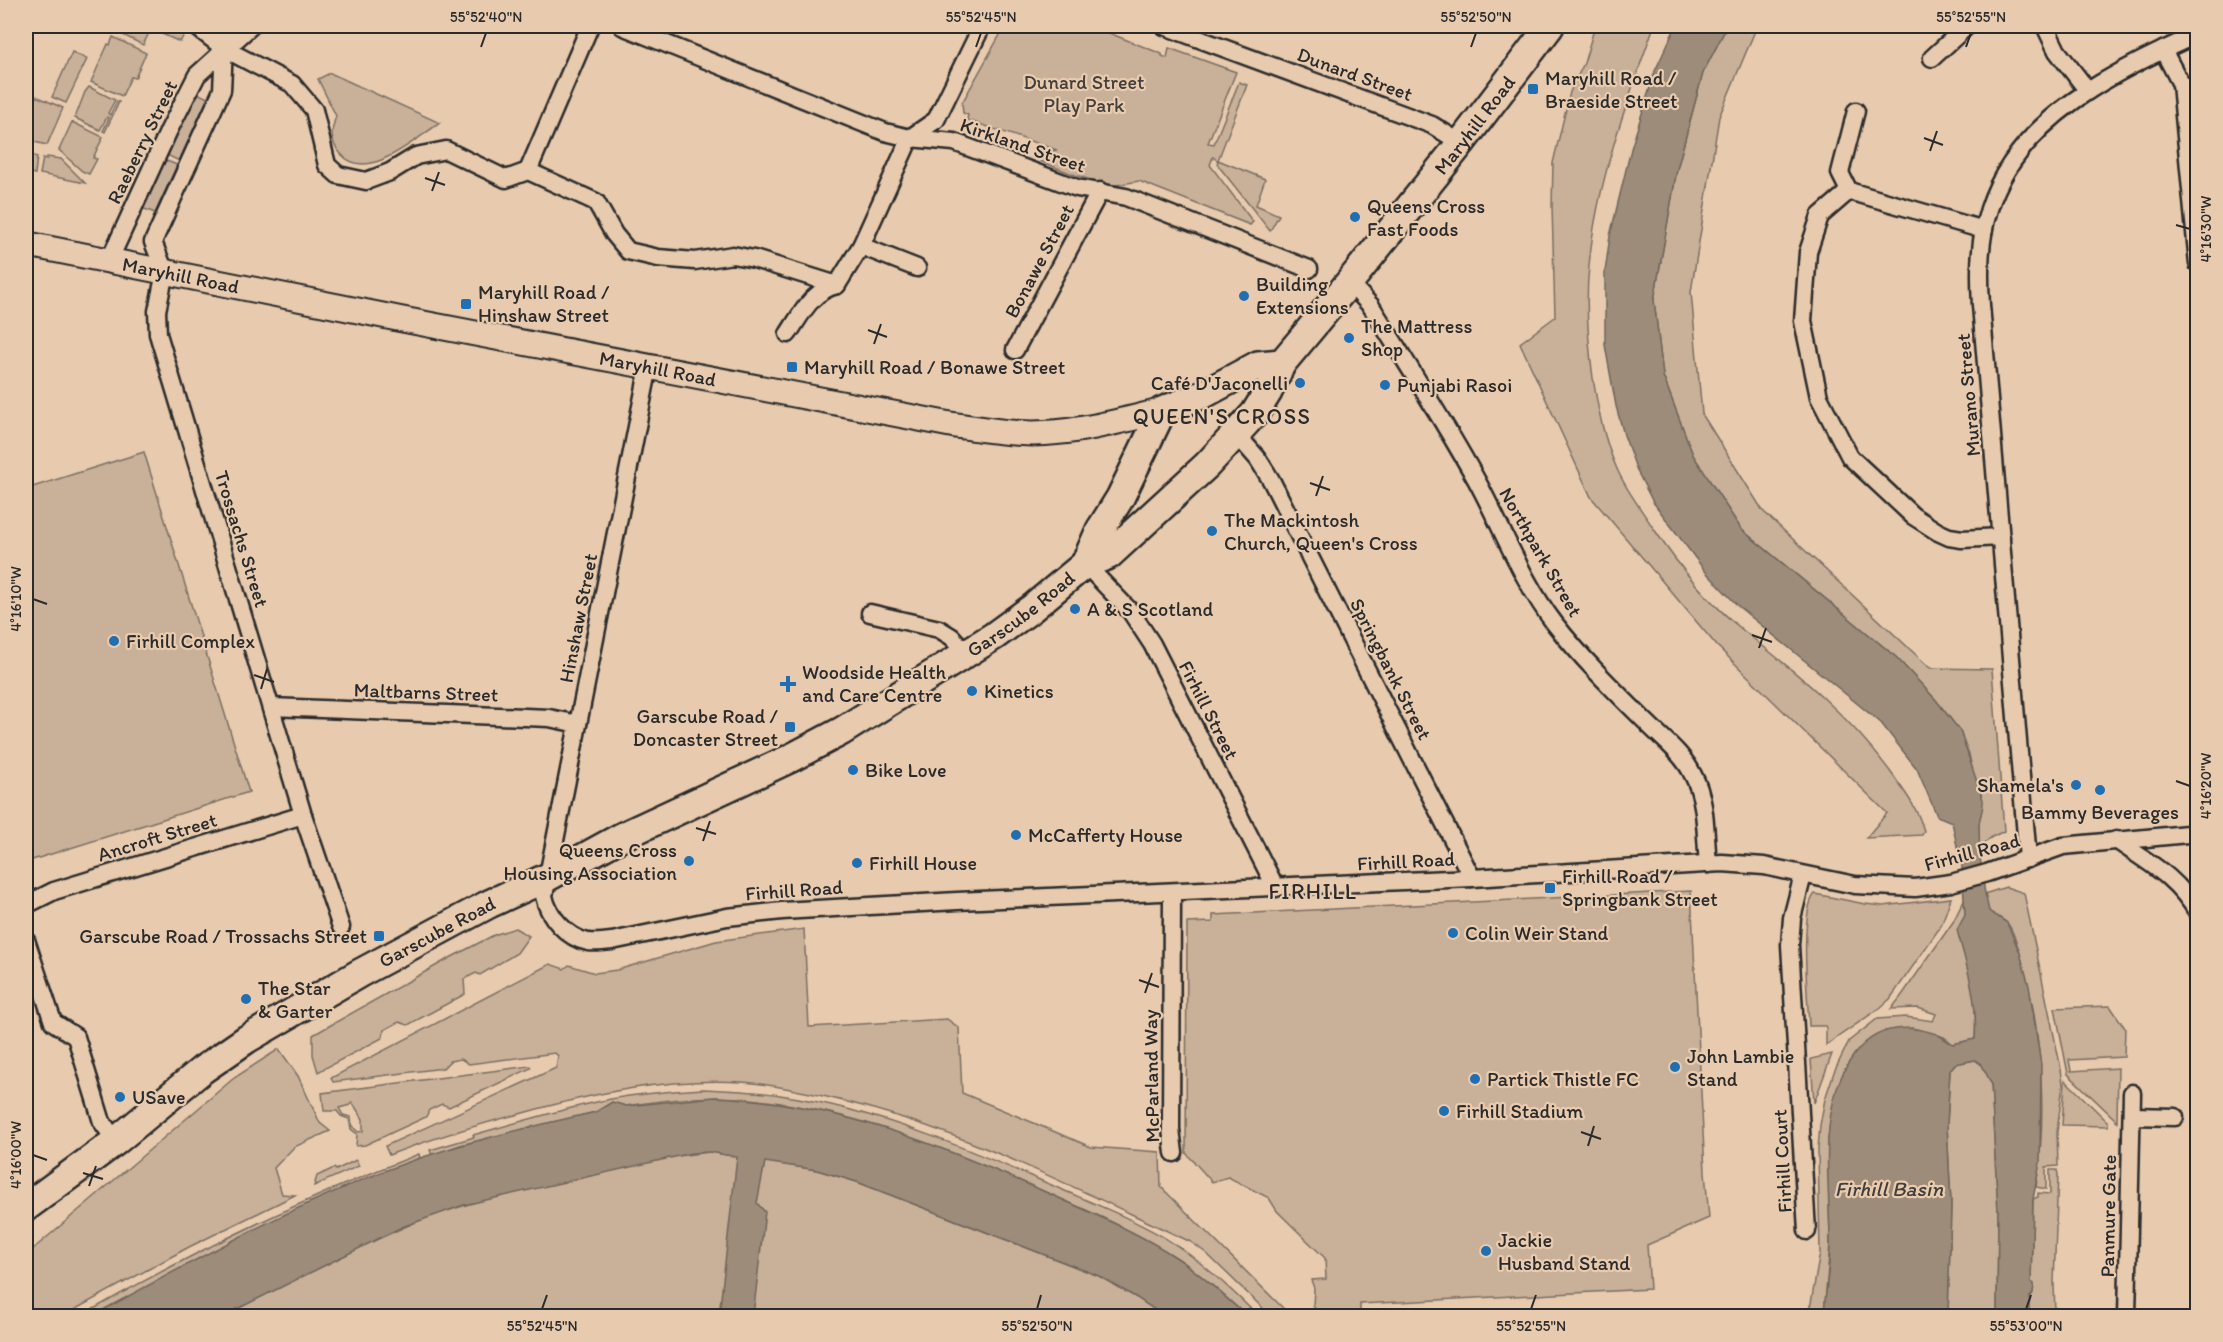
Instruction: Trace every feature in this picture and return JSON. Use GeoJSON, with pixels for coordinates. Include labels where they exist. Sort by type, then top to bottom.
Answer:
{"type":"FeatureCollection","features":[{"type":"Feature","properties":{"kind":"main road","name":"Maryhill Road"},"geometry":{"type":"LineString","coordinates":[[1234,446],[1268,392],[1282,363],[1461,143],[1550,26]]}},
{"type":"Feature","properties":{"kind":"main road","name":"Maryhill Road"},"geometry":{"type":"LineString","coordinates":[[1162,411],[1204,394],[1258,365],[1282,363]]}},
{"type":"Feature","properties":{"kind":"main road","name":"Garscube Road"},"geometry":{"type":"LineString","coordinates":[[1085,564],[1100,530],[1120,498],[1162,411]]}},
{"type":"Feature","properties":{"kind":"main road","name":"Garscube Road"},"geometry":{"type":"LineString","coordinates":[[26,1207],[116,1141],[202,1070],[247,1039],[380,962],[489,904],[548,877],[623,836],[815,746],[860,721],[967,654],[1031,609],[1085,564],[1108,555],[1120,546],[1234,446]]}},
{"type":"Feature","properties":{"kind":"street"},"geometry":{"type":"LineString","coordinates":[[195,26],[225,49],[292,84],[314,110],[327,165],[338,175],[366,181],[390,172],[416,156],[446,150],[506,179],[528,171],[596,202],[614,234],[628,251],[658,258],[695,261],[733,255],[754,259],[837,285]]}},
{"type":"Feature","properties":{"kind":"street"},"geometry":{"type":"LineString","coordinates":[[165,272],[153,242],[222,90],[225,26]]}},
{"type":"Feature","properties":{"kind":"street","name":"Raeberry Street"},"geometry":{"type":"LineString","coordinates":[[109,261],[197,75],[251,26]]}},
{"type":"Feature","properties":{"kind":"street"},"geometry":{"type":"LineString","coordinates":[[528,171],[590,26]]}},
{"type":"Feature","properties":{"kind":"street","name":"Kirkland Street"},"geometry":{"type":"LineString","coordinates":[[622,26],[885,132],[910,138],[954,142],[1077,188],[1126,197],[1309,269]]}},
{"type":"Feature","properties":{"kind":"street"},"geometry":{"type":"LineString","coordinates":[[788,334],[814,296],[825,288],[837,285],[861,246],[910,138],[936,120],[982,26]]}},
{"type":"Feature","properties":{"kind":"street","name":"Dunard Street"},"geometry":{"type":"LineString","coordinates":[[1164,26],[1431,125],[1461,143]]}},
{"type":"Feature","properties":{"kind":"street"},"geometry":{"type":"LineString","coordinates":[[1932,58],[1967,26]]}},
{"type":"Feature","properties":{"kind":"street"},"geometry":{"type":"LineString","coordinates":[[2045,26],[2057,51],[2088,91]]}},
{"type":"Feature","properties":{"kind":"street","name":"Murano Street"},"geometry":{"type":"LineString","coordinates":[[2028,859],[1981,305],[1980,267],[1984,230],[1989,208],[2014,157],[2057,112],[2088,91],[2163,50],[2198,34]]}},
{"type":"Feature","properties":{"kind":"street"},"geometry":{"type":"LineString","coordinates":[[2163,50],[2181,84],[2198,264]]}},
{"type":"Feature","properties":{"kind":"street"},"geometry":{"type":"LineString","coordinates":[[1856,111],[1840,173],[1850,191],[1984,230]]}},
{"type":"Feature","properties":{"kind":"street","name":"Bonawe Street"},"geometry":{"type":"LineString","coordinates":[[1016,351],[1100,191]]}},
{"type":"Feature","properties":{"kind":"street"},"geometry":{"type":"LineString","coordinates":[[1850,191],[1820,216],[1808,252],[1803,321],[1819,397],[1850,457],[1913,516],[1949,537],[1962,539],[2001,537]]}},
{"type":"Feature","properties":{"kind":"street","name":"Maryhill Road"},"geometry":{"type":"LineString","coordinates":[[26,244],[941,423],[1007,432],[1048,433],[1085,428],[1162,411]]}},
{"type":"Feature","properties":{"kind":"street"},"geometry":{"type":"LineString","coordinates":[[861,246],[917,268]]}},
{"type":"Feature","properties":{"kind":"street","name":"Trossachs Street"},"geometry":{"type":"LineString","coordinates":[[165,272],[157,311],[158,334],[303,815],[341,927]]}},
{"type":"Feature","properties":{"kind":"street","name":"Northpark Street"},"geometry":{"type":"LineString","coordinates":[[1348,284],[1371,306],[1439,415],[1478,483],[1518,563],[1551,618],[1599,674],[1689,767],[1702,802],[1708,864]]}},
{"type":"Feature","properties":{"kind":"street","name":"Hinshaw Street"},"geometry":{"type":"LineString","coordinates":[[548,877],[649,366]]}},
{"type":"Feature","properties":{"kind":"street","name":"Springbank Street"},"geometry":{"type":"LineString","coordinates":[[1234,446],[1258,459],[1271,480],[1472,878]]}},
{"type":"Feature","properties":{"kind":"street","name":"Firhill Street"},"geometry":{"type":"LineString","coordinates":[[1085,564],[1131,612],[1152,644],[1276,888]]}},
{"type":"Feature","properties":{"kind":"street"},"geometry":{"type":"LineString","coordinates":[[870,613],[939,629],[952,637],[967,654]]}},
{"type":"Feature","properties":{"kind":"street","name":"Maltbarns Street"},"geometry":{"type":"LineString","coordinates":[[271,707],[549,718],[578,724]]}},
{"type":"Feature","properties":{"kind":"street","name":"Ancroft Street"},"geometry":{"type":"LineString","coordinates":[[26,905],[54,891],[303,815]]}},
{"type":"Feature","properties":{"kind":"street","name":"Firhill Road"},"geometry":{"type":"LineString","coordinates":[[548,877],[544,896],[546,905],[559,924],[581,939],[600,942],[727,917],[773,912],[1472,878],[1708,864],[1758,865],[1881,888],[1915,888],[1951,883],[1987,873],[2063,846],[2198,833]]}},
{"type":"Feature","properties":{"kind":"street"},"geometry":{"type":"LineString","coordinates":[[2116,840],[2174,880],[2185,892],[2198,913]]}},
{"type":"Feature","properties":{"kind":"street","name":"Firhill Court"},"geometry":{"type":"LineString","coordinates":[[1803,874],[1792,918],[1790,945],[1807,1231]]}},
{"type":"Feature","properties":{"kind":"street","name":"McParland Way"},"geometry":{"type":"LineString","coordinates":[[1172,892],[1171,1129],[1174,1153]]}},
{"type":"Feature","properties":{"kind":"street"},"geometry":{"type":"LineString","coordinates":[[26,940],[53,1022],[76,1037],[102,1122],[116,1141]]}},
{"type":"Feature","properties":{"kind":"street","name":"Panmure Gate"},"geometry":{"type":"LineString","coordinates":[[2127,1317],[2132,1093]]}},
{"type":"Feature","properties":{"kind":"street"},"geometry":{"type":"LineString","coordinates":[[2132,1116],[2175,1117]]}},
{"type":"Feature","properties":{"kind":"green space"},"geometry":{"type":"Polygon","coordinates":[[[118,26],[165,26],[184,35],[180,42],[151,29],[143,45],[115,31],[118,26]]]}},
{"type":"Feature","properties":{"kind":"green space","name":"Dunard Street Play Park"},"geometry":{"type":"Polygon","coordinates":[[[1005,26],[1106,26],[1104,31],[1167,58],[1169,48],[1236,72],[1208,143],[1214,144],[1239,82],[1247,85],[1218,160],[1265,179],[1256,205],[1279,215],[1270,231],[1213,157],[1210,165],[1253,222],[1250,225],[1139,181],[1110,186],[1072,174],[1040,161],[1038,153],[1057,150],[967,120],[968,115],[963,113],[962,103],[1005,26]]]}},
{"type":"Feature","properties":{"kind":"green space"},"geometry":{"type":"Polygon","coordinates":[[[1595,26],[1654,26],[1614,144],[1598,205],[1589,266],[1587,308],[1591,364],[1599,413],[1612,458],[1634,499],[1695,583],[1731,620],[1823,697],[1876,753],[1915,808],[1924,831],[1922,835],[1866,838],[1887,813],[1717,646],[1591,497],[1520,343],[1555,317],[1553,163],[1570,92],[1584,63],[1595,26]]]}},
{"type":"Feature","properties":{"kind":"green space"},"geometry":{"type":"Polygon","coordinates":[[[1727,26],[1757,26],[1719,117],[1691,292],[1702,414],[1763,511],[1930,668],[1992,669],[2004,831],[1979,847],[1981,814],[1969,754],[1960,731],[1936,700],[1896,657],[1741,529],[1693,455],[1663,376],[1654,300],[1677,169],[1703,73],[1727,26]]]}},
{"type":"Feature","properties":{"kind":"green space"},"geometry":{"type":"Polygon","coordinates":[[[113,37],[146,53],[135,78],[131,77],[122,96],[91,82],[113,37]]]}},
{"type":"Feature","properties":{"kind":"green space"},"geometry":{"type":"Polygon","coordinates":[[[72,52],[87,59],[66,103],[52,97],[72,52]]]}},
{"type":"Feature","properties":{"kind":"green space"},"geometry":{"type":"Polygon","coordinates":[[[330,73],[440,123],[391,155],[364,164],[352,162],[334,145],[332,131],[336,116],[318,79],[330,73]]]}},
{"type":"Feature","properties":{"kind":"green space"},"geometry":{"type":"Polygon","coordinates":[[[89,87],[115,100],[108,113],[110,115],[117,101],[119,102],[105,132],[103,131],[109,118],[107,117],[100,130],[75,118],[89,87]]]}},
{"type":"Feature","properties":{"kind":"green space"},"geometry":{"type":"Polygon","coordinates":[[[195,92],[208,98],[179,161],[167,155],[195,92]]]}},
{"type":"Feature","properties":{"kind":"green space"},"geometry":{"type":"Polygon","coordinates":[[[36,96],[63,108],[47,145],[26,140],[36,96]]]}},
{"type":"Feature","properties":{"kind":"green space"},"geometry":{"type":"Polygon","coordinates":[[[72,122],[103,137],[93,158],[97,159],[89,174],[82,171],[59,150],[72,122]]]}},
{"type":"Feature","properties":{"kind":"green space"},"geometry":{"type":"Polygon","coordinates":[[[26,153],[37,157],[35,174],[26,172],[26,153]]]}},
{"type":"Feature","properties":{"kind":"green space"},"geometry":{"type":"Polygon","coordinates":[[[47,157],[61,159],[85,183],[40,174],[43,158],[47,159],[47,157]]]}},
{"type":"Feature","properties":{"kind":"green space"},"geometry":{"type":"Polygon","coordinates":[[[164,160],[177,165],[155,213],[142,208],[164,160]]]}},
{"type":"Feature","properties":{"kind":"green space","name":"Firhill Complex"},"geometry":{"type":"Polygon","coordinates":[[[144,452],[249,792],[26,862],[26,489],[144,452]]]}},
{"type":"Feature","properties":{"kind":"green space"},"geometry":{"type":"Polygon","coordinates":[[[2006,887],[2024,893],[2063,1084],[2057,1132],[2058,1166],[2046,1167],[2046,1189],[2036,1187],[2042,1105],[2039,1049],[2030,994],[2011,928],[2002,919],[1989,912],[1984,894],[2006,887]]]}},
{"type":"Feature","properties":{"kind":"green space","name":"Firhill Stadium"},"geometry":{"type":"Polygon","coordinates":[[[1691,891],[1709,1218],[1647,1245],[1650,1289],[1360,1304],[1360,1315],[1322,1316],[1313,1306],[1314,1288],[1311,1280],[1326,1279],[1325,1258],[1277,1211],[1269,1198],[1228,1177],[1212,1182],[1186,1153],[1187,923],[1213,922],[1213,915],[1691,891]]]}},
{"type":"Feature","properties":{"kind":"green space"},"geometry":{"type":"Polygon","coordinates":[[[1815,894],[1883,906],[1951,898],[1941,926],[1890,999],[1826,1045],[1826,1026],[1809,1026],[1806,936],[1810,903],[1815,894]]]}},
{"type":"Feature","properties":{"kind":"green space"},"geometry":{"type":"Polygon","coordinates":[[[1964,900],[1975,1004],[1975,1039],[1953,1044],[1944,1037],[1912,1028],[1885,1031],[1828,1138],[1830,1243],[1824,1316],[1806,1316],[1811,1303],[1820,1253],[1818,1149],[1820,1125],[1825,1099],[1834,1072],[1849,1041],[1877,1019],[1906,1017],[1933,1021],[1936,1014],[1918,1008],[1891,1009],[1953,922],[1964,900]]]}},
{"type":"Feature","properties":{"kind":"green space"},"geometry":{"type":"Polygon","coordinates":[[[515,928],[529,936],[517,953],[480,975],[476,973],[464,979],[465,994],[408,1025],[399,1022],[384,1030],[382,1038],[318,1072],[313,1055],[313,1035],[448,959],[494,935],[515,928]]]}},
{"type":"Feature","properties":{"kind":"green space"},"geometry":{"type":"Polygon","coordinates":[[[804,929],[809,1027],[947,1019],[959,1028],[962,1093],[1091,1147],[1160,1152],[1161,1187],[1291,1316],[1271,1316],[1206,1253],[1191,1242],[1059,1180],[970,1142],[878,1110],[831,1098],[798,1090],[741,1082],[686,1082],[631,1088],[489,1122],[389,1155],[385,1146],[556,1068],[558,1056],[555,1053],[469,1064],[461,1059],[450,1061],[443,1068],[333,1082],[331,1078],[550,964],[564,969],[569,965],[595,973],[617,970],[716,941],[804,929]]]}},
{"type":"Feature","properties":{"kind":"green space"},"geometry":{"type":"Polygon","coordinates":[[[2110,1006],[2125,1028],[2124,1057],[2069,1060],[2071,1071],[2118,1068],[2117,1121],[2068,1074],[2055,1008],[2110,1006]]]}},
{"type":"Feature","properties":{"kind":"green space"},"geometry":{"type":"Polygon","coordinates":[[[279,1049],[298,1076],[320,1123],[330,1131],[294,1147],[274,1168],[282,1194],[295,1195],[189,1247],[63,1316],[26,1316],[26,1255],[234,1078],[279,1049]]]}},
{"type":"Feature","properties":{"kind":"green space"},"geometry":{"type":"Polygon","coordinates":[[[1832,1054],[1814,1103],[1811,1059],[1832,1054]]]}},
{"type":"Feature","properties":{"kind":"green space"},"geometry":{"type":"Polygon","coordinates":[[[1975,1060],[1982,1065],[1991,1083],[1998,1211],[1997,1316],[1948,1316],[1951,1204],[1947,1125],[1950,1070],[1955,1064],[1975,1060]]]}},
{"type":"Feature","properties":{"kind":"green space"},"geometry":{"type":"Polygon","coordinates":[[[530,1066],[531,1068],[449,1107],[442,1104],[429,1110],[426,1117],[365,1145],[356,1146],[357,1134],[351,1129],[349,1119],[341,1116],[337,1111],[324,1111],[322,1093],[530,1066]],[[352,1102],[350,1105],[339,1108],[343,1115],[351,1117],[352,1126],[358,1132],[363,1131],[363,1119],[352,1102]]]}},
{"type":"Feature","properties":{"kind":"green space"},"geometry":{"type":"Polygon","coordinates":[[[2065,1080],[2108,1122],[2108,1126],[2062,1125],[2065,1080]]]}},
{"type":"Feature","properties":{"kind":"green space"},"geometry":{"type":"Polygon","coordinates":[[[703,1089],[780,1095],[853,1110],[961,1147],[1122,1216],[1164,1237],[1209,1270],[1258,1316],[1247,1316],[1195,1271],[1162,1248],[1129,1230],[1007,1175],[933,1145],[818,1110],[725,1097],[682,1099],[626,1106],[612,1102],[596,1112],[460,1145],[432,1155],[430,1150],[474,1137],[473,1135],[594,1103],[646,1094],[703,1089]]]}},
{"type":"Feature","properties":{"kind":"green space"},"geometry":{"type":"Polygon","coordinates":[[[710,1152],[817,1170],[857,1182],[1099,1276],[1164,1316],[223,1316],[371,1242],[427,1217],[492,1197],[669,1157],[710,1152]]]}},
{"type":"Feature","properties":{"kind":"green space"},"geometry":{"type":"Polygon","coordinates":[[[419,1154],[420,1158],[343,1189],[285,1216],[92,1316],[81,1316],[247,1229],[375,1171],[419,1154]]]}},
{"type":"Feature","properties":{"kind":"green space"},"geometry":{"type":"Polygon","coordinates":[[[356,1160],[359,1166],[314,1186],[317,1176],[356,1160]]]}},
{"type":"Feature","properties":{"kind":"green space"},"geometry":{"type":"Polygon","coordinates":[[[2050,1170],[2057,1170],[2058,1174],[2055,1316],[2028,1316],[2034,1284],[2031,1282],[2033,1199],[2038,1197],[2038,1193],[2050,1194],[2050,1170]]]}},
{"type":"Feature","properties":{"kind":"water","name":"Firhill Basin"},"geometry":{"type":"Polygon","coordinates":[[[1676,26],[1727,26],[1703,73],[1677,169],[1654,300],[1663,376],[1693,455],[1741,529],[1896,657],[1936,700],[1960,731],[1983,800],[1979,823],[1980,848],[1989,911],[2007,923],[2020,953],[2029,986],[2041,1065],[2040,1163],[2033,1199],[2031,1282],[2034,1284],[2028,1316],[1997,1316],[1998,1211],[1991,1083],[1982,1065],[1975,1060],[1955,1064],[1950,1070],[1947,1125],[1951,1204],[1948,1316],[1824,1316],[1830,1244],[1828,1139],[1836,1093],[1843,1073],[1854,1055],[1868,1040],[1886,1031],[1907,1028],[1933,1033],[1953,1044],[1975,1039],[1973,997],[1957,930],[1965,915],[1961,852],[1958,851],[1952,822],[1937,816],[1917,769],[1881,723],[1739,607],[1705,571],[1653,502],[1637,471],[1624,435],[1616,406],[1605,345],[1605,272],[1610,236],[1631,149],[1655,71],[1676,26]]]}},
{"type":"Feature","properties":{"kind":"water"},"geometry":{"type":"Polygon","coordinates":[[[715,1097],[759,1100],[845,1117],[887,1129],[970,1160],[1082,1208],[1147,1240],[1195,1271],[1247,1316],[1164,1316],[1099,1276],[857,1182],[817,1170],[765,1162],[757,1203],[765,1212],[753,1316],[719,1316],[737,1157],[710,1152],[692,1153],[464,1205],[402,1227],[223,1316],[92,1316],[294,1210],[335,1191],[420,1158],[507,1133],[596,1112],[612,1102],[626,1106],[715,1097]]]}},
{"type":"Feature","properties":{"kind":"place","name":"Maryhill Road / Braeside Street"},"geometry":{"type":"Point","coordinates":[1533,89]}},
{"type":"Feature","properties":{"kind":"place","name":"Queens Cross Fast Foods"},"geometry":{"type":"Point","coordinates":[1355,217]}},
{"type":"Feature","properties":{"kind":"place","name":"Building Extensions"},"geometry":{"type":"Point","coordinates":[1244,296]}},
{"type":"Feature","properties":{"kind":"place","name":"Maryhill Road / Hinshaw Street"},"geometry":{"type":"Point","coordinates":[466,304]}},
{"type":"Feature","properties":{"kind":"place","name":"The Mattress Shop"},"geometry":{"type":"Point","coordinates":[1349,338]}},
{"type":"Feature","properties":{"kind":"place","name":"Maryhill Road / Bonawe Street"},"geometry":{"type":"Point","coordinates":[792,367]}},
{"type":"Feature","properties":{"kind":"place","name":"Café D'Jaconelli"},"geometry":{"type":"Point","coordinates":[1300,383]}},
{"type":"Feature","properties":{"kind":"place","name":"Punjabi Rasoi"},"geometry":{"type":"Point","coordinates":[1385,385]}},
{"type":"Feature","properties":{"kind":"place","name":"The Mackintosh Church, Queen's Cross"},"geometry":{"type":"Point","coordinates":[1212,531]}},
{"type":"Feature","properties":{"kind":"place","name":"A & S Scotland"},"geometry":{"type":"Point","coordinates":[1075,609]}},
{"type":"Feature","properties":{"kind":"place","name":"Firhill Complex"},"geometry":{"type":"Point","coordinates":[114,641]}},
{"type":"Feature","properties":{"kind":"place","name":"Woodside Health and Care Centre"},"geometry":{"type":"Point","coordinates":[788,684]}},
{"type":"Feature","properties":{"kind":"place","name":"Kinetics"},"geometry":{"type":"Point","coordinates":[972,691]}},
{"type":"Feature","properties":{"kind":"place","name":"Garscube Road / Doncaster Street"},"geometry":{"type":"Point","coordinates":[790,727]}},
{"type":"Feature","properties":{"kind":"place","name":"Bike Love"},"geometry":{"type":"Point","coordinates":[853,770]}},
{"type":"Feature","properties":{"kind":"place","name":"Shamela's"},"geometry":{"type":"Point","coordinates":[2076,785]}},
{"type":"Feature","properties":{"kind":"place","name":"Bammy Beverages"},"geometry":{"type":"Point","coordinates":[2100,790]}},
{"type":"Feature","properties":{"kind":"place","name":"McCafferty House"},"geometry":{"type":"Point","coordinates":[1016,835]}},
{"type":"Feature","properties":{"kind":"place","name":"Queens Cross Housing Association"},"geometry":{"type":"Point","coordinates":[689,861]}},
{"type":"Feature","properties":{"kind":"place","name":"Firhill House"},"geometry":{"type":"Point","coordinates":[857,863]}},
{"type":"Feature","properties":{"kind":"place","name":"Firhill Road / Springbank Street"},"geometry":{"type":"Point","coordinates":[1550,888]}},
{"type":"Feature","properties":{"kind":"place","name":"Colin Weir Stand"},"geometry":{"type":"Point","coordinates":[1453,933]}},
{"type":"Feature","properties":{"kind":"place","name":"Garscube Road / Trossachs Street"},"geometry":{"type":"Point","coordinates":[379,936]}},
{"type":"Feature","properties":{"kind":"place","name":"The Star & Garter"},"geometry":{"type":"Point","coordinates":[246,999]}},
{"type":"Feature","properties":{"kind":"place","name":"John Lambie Stand"},"geometry":{"type":"Point","coordinates":[1675,1067]}},
{"type":"Feature","properties":{"kind":"place","name":"Partick Thistle FC"},"geometry":{"type":"Point","coordinates":[1475,1079]}},
{"type":"Feature","properties":{"kind":"place","name":"USave"},"geometry":{"type":"Point","coordinates":[120,1097]}},
{"type":"Feature","properties":{"kind":"place","name":"Firhill Stadium"},"geometry":{"type":"Point","coordinates":[1444,1111]}},
{"type":"Feature","properties":{"kind":"place","name":"Jackie Husband Stand"},"geometry":{"type":"Point","coordinates":[1486,1251]}},
{"type":"Feature","properties":{"kind":"district","name":"QUEEN'S CROSS"},"geometry":{"type":"Point","coordinates":[1222,416]}},
{"type":"Feature","properties":{"kind":"district","name":"FIRHILL"},"geometry":{"type":"Point","coordinates":[1313,891]}}]}
